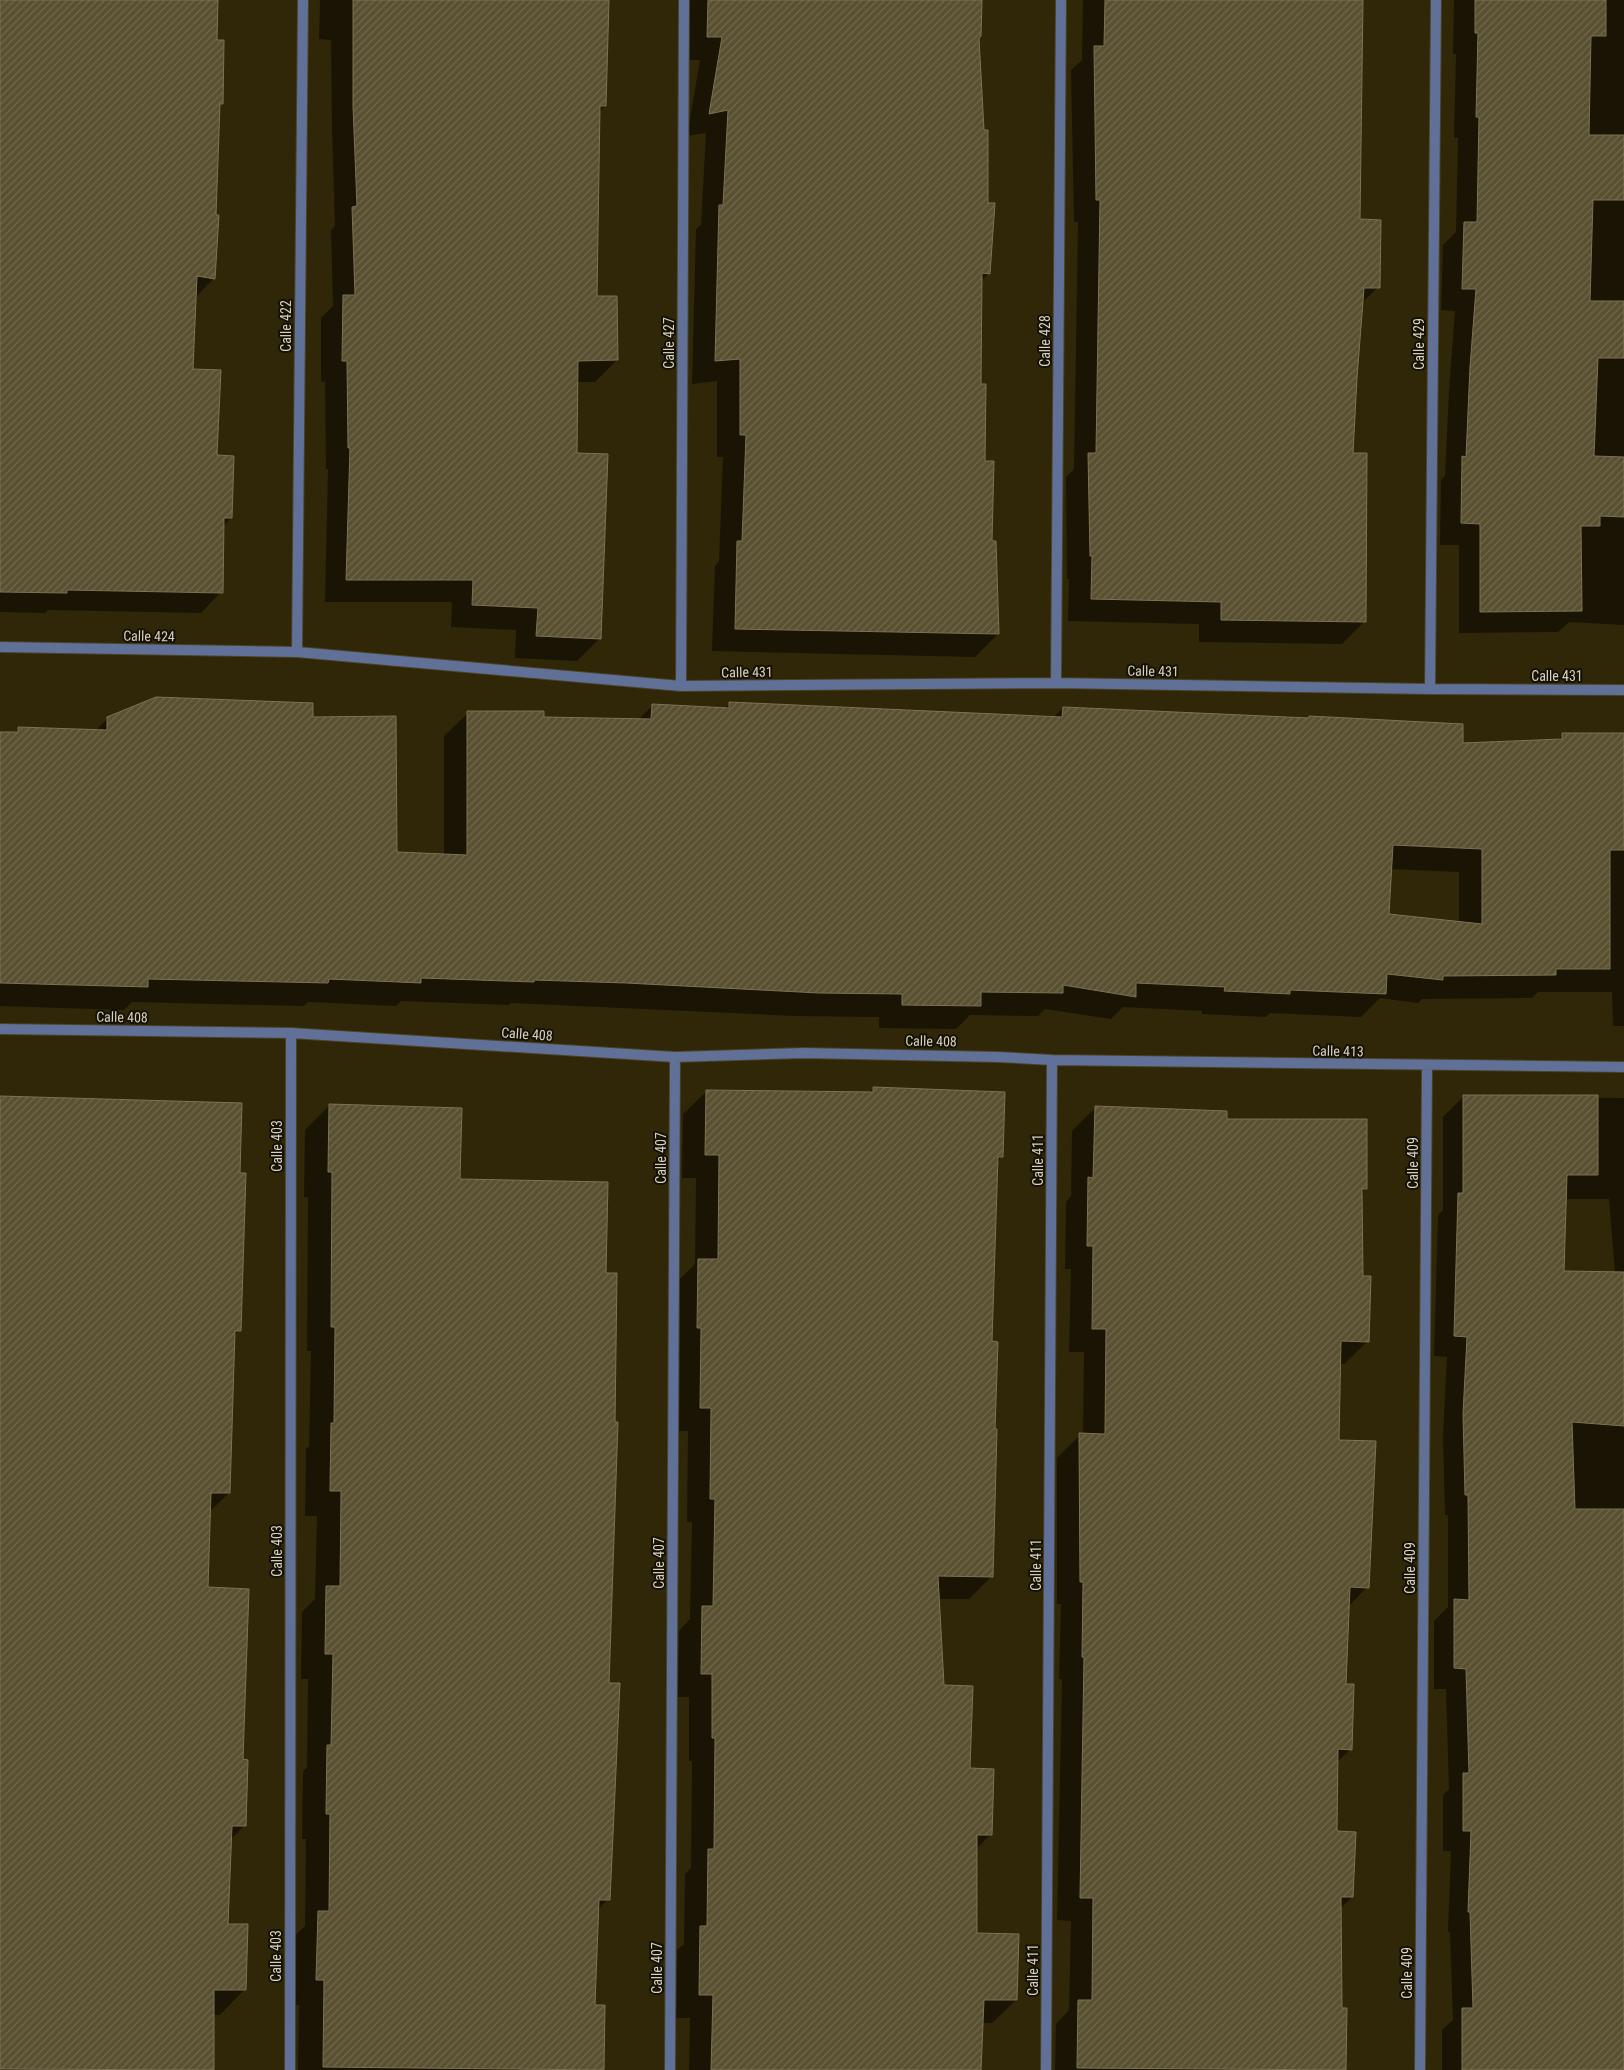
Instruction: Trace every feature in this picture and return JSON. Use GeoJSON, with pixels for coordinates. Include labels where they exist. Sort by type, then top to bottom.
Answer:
{"type":"FeatureCollection","features":[{"type":"Feature","properties":{"kind":"street","name":"Calle 422"},"geometry":{"type":"LineString","coordinates":[[297,652],[302,0]]}},
{"type":"Feature","properties":{"kind":"street","name":"Calle 427"},"geometry":{"type":"LineString","coordinates":[[681,686],[684,0]]}},
{"type":"Feature","properties":{"kind":"street","name":"Calle 428"},"geometry":{"type":"LineString","coordinates":[[1056,683],[1061,0]]}},
{"type":"Feature","properties":{"kind":"street","name":"Calle 429"},"geometry":{"type":"LineString","coordinates":[[1430,689],[1436,0]]}},
{"type":"Feature","properties":{"kind":"street","name":"Calle 424"},"geometry":{"type":"LineString","coordinates":[[0,647],[297,652],[681,686]]}},
{"type":"Feature","properties":{"kind":"street","name":"Calle 431"},"geometry":{"type":"LineString","coordinates":[[681,686],[1056,683],[1624,690]]}},
{"type":"Feature","properties":{"kind":"street","name":"Calle 408"},"geometry":{"type":"LineString","coordinates":[[0,1029],[291,1033],[675,1057],[804,1053],[1052,1060]]}},
{"type":"Feature","properties":{"kind":"street","name":"Calle 403"},"geometry":{"type":"LineString","coordinates":[[290,2070],[291,1033]]}},
{"type":"Feature","properties":{"kind":"street","name":"Calle 407"},"geometry":{"type":"LineString","coordinates":[[670,2070],[675,1057]]}},
{"type":"Feature","properties":{"kind":"street","name":"Calle 413"},"geometry":{"type":"LineString","coordinates":[[1052,1060],[1624,1068]]}},
{"type":"Feature","properties":{"kind":"street","name":"Calle 411"},"geometry":{"type":"LineString","coordinates":[[1046,2070],[1052,1060]]}},
{"type":"Feature","properties":{"kind":"street","name":"Calle 409"},"geometry":{"type":"LineString","coordinates":[[1420,2070],[1427,1066]]}},
{"type":"Feature","properties":{"kind":"building"},"geometry":{"type":"Polygon","coordinates":[[[0,0],[218,0],[217,40],[224,40],[223,104],[220,104],[216,215],[219,215],[215,279],[197,276],[193,369],[221,370],[217,455],[234,456],[232,518],[224,518],[223,593],[67,590],[67,593],[0,592],[0,0]]]}},
{"type":"Feature","properties":{"kind":"building"},"geometry":{"type":"Polygon","coordinates":[[[353,0],[609,0],[606,106],[600,106],[597,296],[617,296],[618,360],[578,361],[577,453],[608,454],[601,639],[536,636],[538,608],[472,605],[473,580],[346,580],[350,448],[348,448],[347,361],[342,361],[343,295],[355,295],[352,207],[357,206],[353,106],[353,0]]]}},
{"type":"Feature","properties":{"kind":"building"},"geometry":{"type":"Polygon","coordinates":[[[708,0],[982,0],[981,36],[979,38],[984,130],[988,130],[988,203],[995,203],[990,274],[982,273],[981,384],[986,384],[985,461],[994,461],[992,541],[996,541],[999,634],[735,629],[737,541],[742,541],[746,435],[740,435],[740,359],[715,361],[719,205],[723,205],[728,110],[709,114],[722,37],[707,37],[708,0]]]}},
{"type":"Feature","properties":{"kind":"building"},"geometry":{"type":"Polygon","coordinates":[[[1105,0],[1363,0],[1360,219],[1381,220],[1380,288],[1364,288],[1353,453],[1367,453],[1366,622],[1221,620],[1221,602],[1091,599],[1092,556],[1090,556],[1088,453],[1096,453],[1100,200],[1096,200],[1094,46],[1104,46],[1105,0]]]}},
{"type":"Feature","properties":{"kind":"building"},"geometry":{"type":"Polygon","coordinates":[[[1475,0],[1606,0],[1606,36],[1591,36],[1589,135],[1624,135],[1624,200],[1593,200],[1590,301],[1624,301],[1624,358],[1598,358],[1594,456],[1624,457],[1624,517],[1600,516],[1600,526],[1581,526],[1582,611],[1480,612],[1480,524],[1461,523],[1462,456],[1466,457],[1476,289],[1462,289],[1464,222],[1477,222],[1479,117],[1476,117],[1478,33],[1475,33],[1475,0]]]}},
{"type":"Feature","properties":{"kind":"building"},"geometry":{"type":"Polygon","coordinates":[[[156,697],[313,703],[313,717],[396,716],[397,852],[467,855],[467,711],[544,711],[544,717],[651,719],[652,704],[729,708],[729,702],[1062,717],[1063,707],[1463,724],[1463,743],[1562,739],[1562,733],[1624,733],[1624,850],[1610,850],[1610,969],[1556,969],[1556,975],[1443,976],[1443,980],[1387,974],[1386,994],[1290,990],[1290,994],[1224,991],[1225,987],[1136,983],[1136,997],[1063,985],[1063,993],[981,992],[981,1006],[902,1005],[902,994],[819,993],[534,980],[534,982],[421,978],[421,983],[329,979],[328,983],[148,979],[148,987],[0,983],[0,732],[18,732],[18,727],[107,730],[107,717],[156,697]],[[1393,845],[1389,914],[1482,924],[1482,849],[1393,845]]]}},
{"type":"Feature","properties":{"kind":"building"},"geometry":{"type":"Polygon","coordinates":[[[873,1087],[1005,1092],[1003,1157],[998,1157],[992,1341],[998,1342],[993,1577],[938,1576],[944,1685],[973,1686],[970,1768],[994,1769],[992,1835],[977,1835],[977,1933],[1019,1934],[1017,2000],[984,2000],[981,2070],[711,2070],[713,1995],[699,1995],[700,1926],[707,1926],[708,1849],[714,1849],[715,1738],[712,1738],[712,1674],[701,1674],[702,1606],[713,1606],[715,1499],[710,1499],[711,1408],[700,1408],[701,1328],[697,1328],[698,1259],[718,1259],[719,1155],[705,1155],[706,1090],[873,1092],[873,1087]]]}},
{"type":"Feature","properties":{"kind":"building"},"geometry":{"type":"Polygon","coordinates":[[[1463,1095],[1598,1095],[1598,1175],[1567,1175],[1564,1271],[1624,1272],[1624,1426],[1572,1422],[1575,1509],[1624,1509],[1624,2070],[1462,2070],[1462,2008],[1473,2008],[1470,1912],[1468,1912],[1471,1831],[1463,1831],[1463,1773],[1469,1773],[1466,1669],[1454,1668],[1454,1599],[1469,1600],[1468,1495],[1465,1495],[1463,1414],[1467,1337],[1454,1336],[1458,1193],[1463,1193],[1463,1095]]]}},
{"type":"Feature","properties":{"kind":"building"},"geometry":{"type":"Polygon","coordinates":[[[0,1096],[242,1103],[240,1173],[246,1173],[241,1331],[235,1331],[230,1493],[211,1493],[208,1587],[249,1589],[243,1759],[248,1760],[246,1826],[232,1826],[228,1924],[248,1924],[246,1990],[214,1990],[214,2070],[0,2069],[0,1096]]]}},
{"type":"Feature","properties":{"kind":"building"},"geometry":{"type":"Polygon","coordinates":[[[329,1104],[462,1108],[460,1179],[608,1182],[606,1273],[617,1273],[615,1422],[618,1422],[609,1683],[620,1683],[610,1900],[599,1900],[595,2005],[605,2005],[604,2070],[323,2067],[324,1980],[316,1980],[318,1911],[329,1911],[330,1814],[326,1814],[327,1745],[331,1745],[333,1654],[325,1654],[326,1586],[340,1586],[341,1491],[330,1491],[331,1423],[334,1423],[335,1327],[331,1327],[332,1172],[328,1172],[329,1104]]]}},
{"type":"Feature","properties":{"kind":"building"},"geometry":{"type":"Polygon","coordinates":[[[1095,1106],[1227,1111],[1227,1119],[1367,1119],[1367,1189],[1362,1189],[1363,1276],[1371,1276],[1369,1342],[1341,1341],[1339,1440],[1376,1441],[1369,1588],[1350,1587],[1346,1684],[1354,1684],[1352,1750],[1338,1749],[1337,1831],[1356,1832],[1353,1897],[1341,1897],[1342,2008],[1347,2008],[1346,2070],[1077,2068],[1078,2000],[1092,2000],[1093,1898],[1080,1898],[1084,1657],[1082,1657],[1083,1582],[1080,1582],[1079,1433],[1105,1434],[1106,1329],[1092,1329],[1093,1246],[1087,1246],[1088,1177],[1093,1178],[1095,1106]]]}}]}
